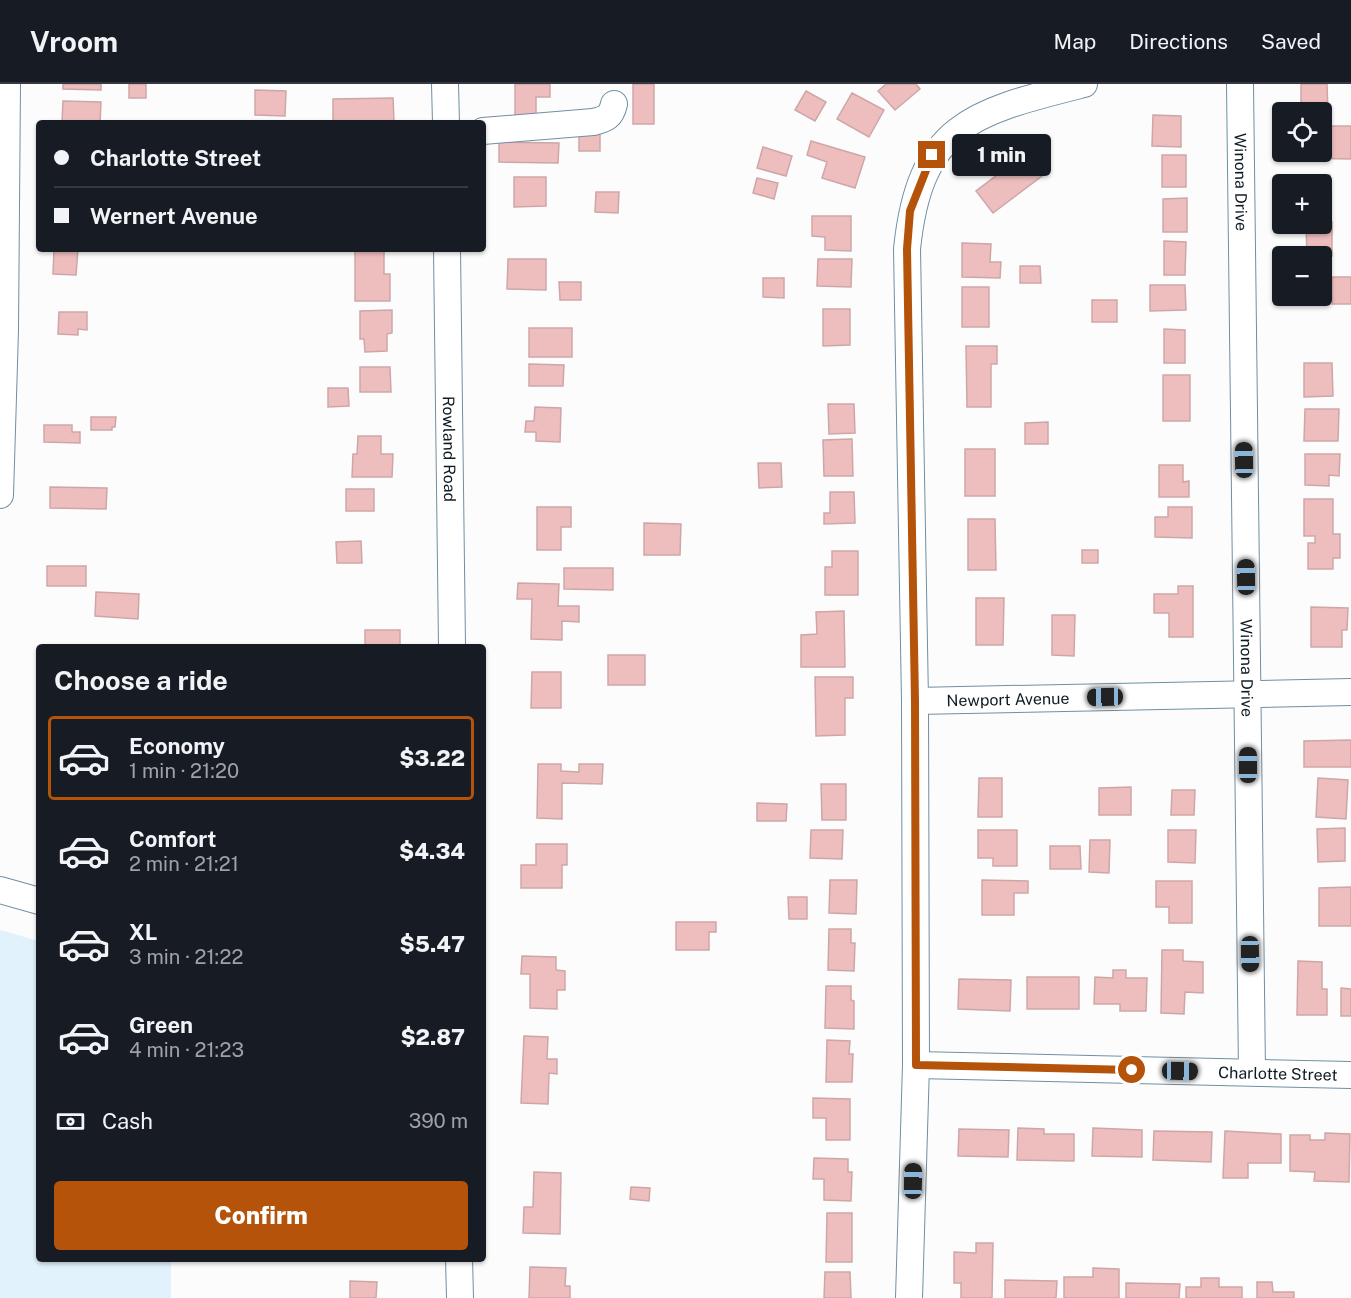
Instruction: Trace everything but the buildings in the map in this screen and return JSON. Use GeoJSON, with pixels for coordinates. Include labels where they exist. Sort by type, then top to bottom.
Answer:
{"type":"FeatureCollection","features":[{"type":"Feature","properties":{"kind":"street"},"geometry":{"type":"LineString","coordinates":[[0,495],[7,84]]}},
{"type":"Feature","properties":{"kind":"street"},"geometry":{"type":"LineString","coordinates":[[445,84],[446,120]]}},
{"type":"Feature","properties":{"kind":"street"},"geometry":{"type":"LineString","coordinates":[[909,1298],[916,1065],[915,701],[907,249],[910,211],[932,155],[962,125],[1014,102],[1084,84]]}},
{"type":"Feature","properties":{"kind":"street","name":"Winona Drive"},"geometry":{"type":"LineString","coordinates":[[1239,84],[1251,1072]]}},
{"type":"Feature","properties":{"kind":"street"},"geometry":{"type":"LineString","coordinates":[[486,131],[605,120],[612,113],[614,104]]}},
{"type":"Feature","properties":{"kind":"street","name":"Rowland Road"},"geometry":{"type":"LineString","coordinates":[[447,252],[452,644]]}},
{"type":"Feature","properties":{"kind":"street","name":"Newport Avenue"},"geometry":{"type":"LineString","coordinates":[[915,701],[1351,692]]}},
{"type":"Feature","properties":{"kind":"street"},"geometry":{"type":"LineString","coordinates":[[0,890],[36,900]]}},
{"type":"Feature","properties":{"kind":"street","name":"Charlotte Street"},"geometry":{"type":"LineString","coordinates":[[916,1065],[1351,1075]]}},
{"type":"Feature","properties":{"kind":"street"},"geometry":{"type":"LineString","coordinates":[[459,1262],[460,1298]]}},
{"type":"Feature","properties":{"kind":"shaded area"},"geometry":{"type":"Polygon","coordinates":[[[0,930],[36,940],[36,1262],[171,1262],[171,1298],[0,1298],[0,930]]]}},
{"type":"Feature","properties":{"kind":"route"},"geometry":{"type":"LineString","coordinates":[[932,155],[910,211],[907,249],[915,701],[916,1065],[1132,1070]]}}]}
